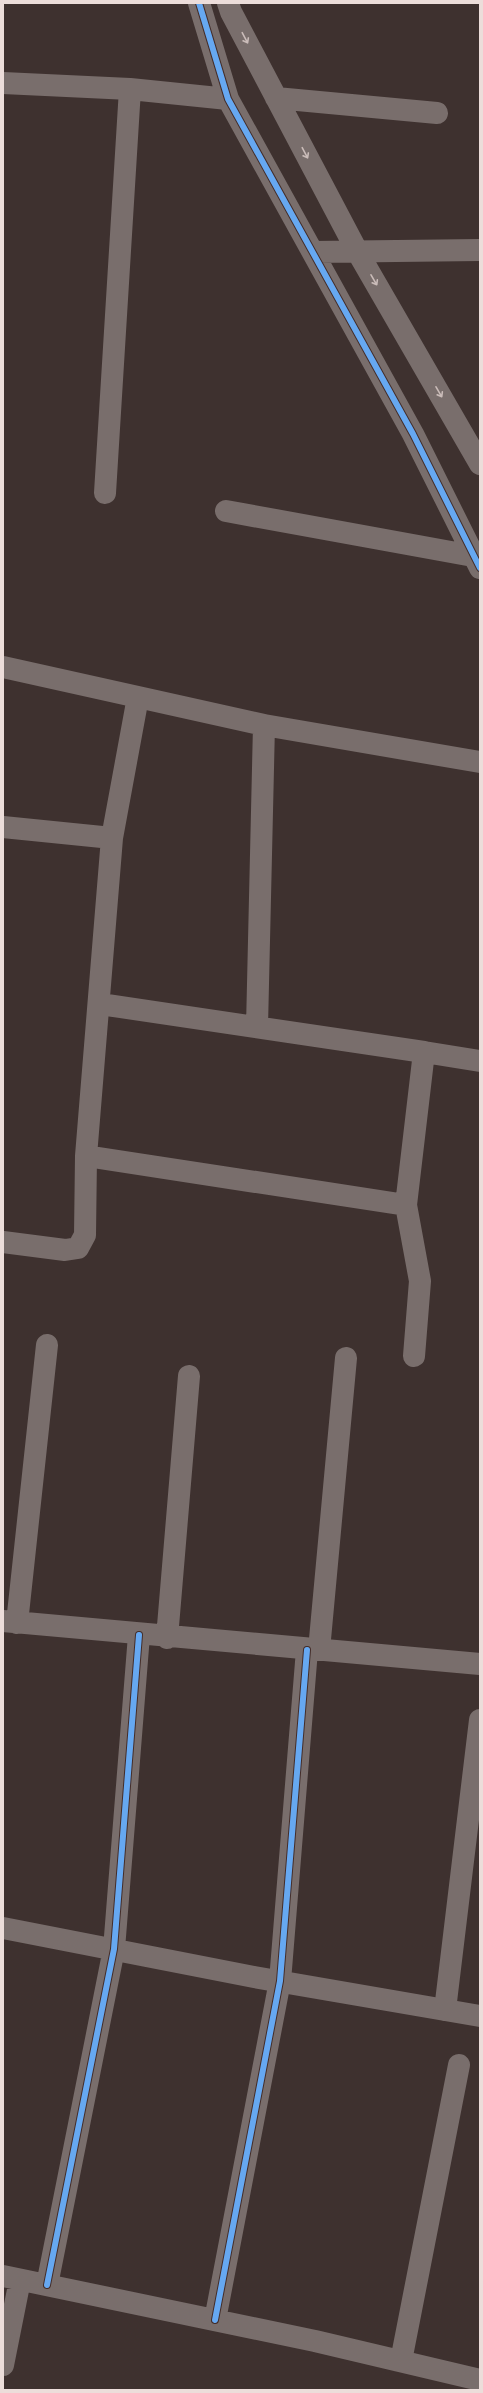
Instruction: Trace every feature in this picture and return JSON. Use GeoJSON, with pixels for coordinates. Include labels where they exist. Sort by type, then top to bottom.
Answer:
{"type":"FeatureCollection","features":[{"type":"Feature","properties":{"kind":"street"},"geometry":{"type":"LineString","coordinates":[[199,3],[228,99],[413,434],[476,562]]}},
{"type":"Feature","properties":{"kind":"street"},"geometry":{"type":"LineString","coordinates":[[228,3],[276,98],[357,251],[474,443],[480,464]]}},
{"type":"Feature","properties":{"kind":"street"},"geometry":{"type":"LineString","coordinates":[[3,83],[130,89],[228,99]]}},
{"type":"Feature","properties":{"kind":"street"},"geometry":{"type":"LineString","coordinates":[[105,493],[130,89]]}},
{"type":"Feature","properties":{"kind":"street"},"geometry":{"type":"LineString","coordinates":[[276,98],[437,113]]}},
{"type":"Feature","properties":{"kind":"street"},"geometry":{"type":"LineString","coordinates":[[313,252],[480,250]]}},
{"type":"Feature","properties":{"kind":"street"},"geometry":{"type":"LineString","coordinates":[[226,511],[476,562]]}},
{"type":"Feature","properties":{"kind":"street"},"geometry":{"type":"LineString","coordinates":[[3,667],[264,725],[480,762]]}},
{"type":"Feature","properties":{"kind":"street"},"geometry":{"type":"LineString","coordinates":[[3,1242],[65,1250],[78,1248],[85,1235],[86,1156],[100,1004],[112,838],[138,697]]}},
{"type":"Feature","properties":{"kind":"street"},"geometry":{"type":"LineString","coordinates":[[257,1027],[264,725]]}},
{"type":"Feature","properties":{"kind":"street"},"geometry":{"type":"LineString","coordinates":[[3,827],[112,838]]}},
{"type":"Feature","properties":{"kind":"street"},"geometry":{"type":"LineString","coordinates":[[100,1004],[480,1061]]}},
{"type":"Feature","properties":{"kind":"street"},"geometry":{"type":"LineString","coordinates":[[414,1356],[420,1281],[406,1205],[424,1052]]}},
{"type":"Feature","properties":{"kind":"street"},"geometry":{"type":"LineString","coordinates":[[86,1156],[406,1205]]}},
{"type":"Feature","properties":{"kind":"street"},"geometry":{"type":"LineString","coordinates":[[47,1345],[10,1622],[167,1638],[480,1664]]}},
{"type":"Feature","properties":{"kind":"street"},"geometry":{"type":"LineString","coordinates":[[215,2320],[280,1981],[313,1650],[346,1358]]}},
{"type":"Feature","properties":{"kind":"street"},"geometry":{"type":"LineString","coordinates":[[167,1638],[189,1376]]}},
{"type":"Feature","properties":{"kind":"street"},"geometry":{"type":"LineString","coordinates":[[47,2285],[114,1949],[139,1635]]}},
{"type":"Feature","properties":{"kind":"street"},"geometry":{"type":"LineString","coordinates":[[444,2010],[480,1720]]}},
{"type":"Feature","properties":{"kind":"street"},"geometry":{"type":"LineString","coordinates":[[3,1928],[280,1981],[480,2016]]}},
{"type":"Feature","properties":{"kind":"street"},"geometry":{"type":"LineString","coordinates":[[401,2361],[459,2065]]}},
{"type":"Feature","properties":{"kind":"street"},"geometry":{"type":"LineString","coordinates":[[3,2365],[12,2278],[215,2320],[480,2380]]}},
{"type":"Feature","properties":{"kind":"cycle path"},"geometry":{"type":"LineString","coordinates":[[199,3],[228,99],[413,434],[480,568]]}},
{"type":"Feature","properties":{"kind":"cycle path"},"geometry":{"type":"LineString","coordinates":[[47,2285],[114,1949],[139,1635]]}},
{"type":"Feature","properties":{"kind":"cycle path"},"geometry":{"type":"LineString","coordinates":[[215,2320],[280,1981],[307,1650]]}}]}
